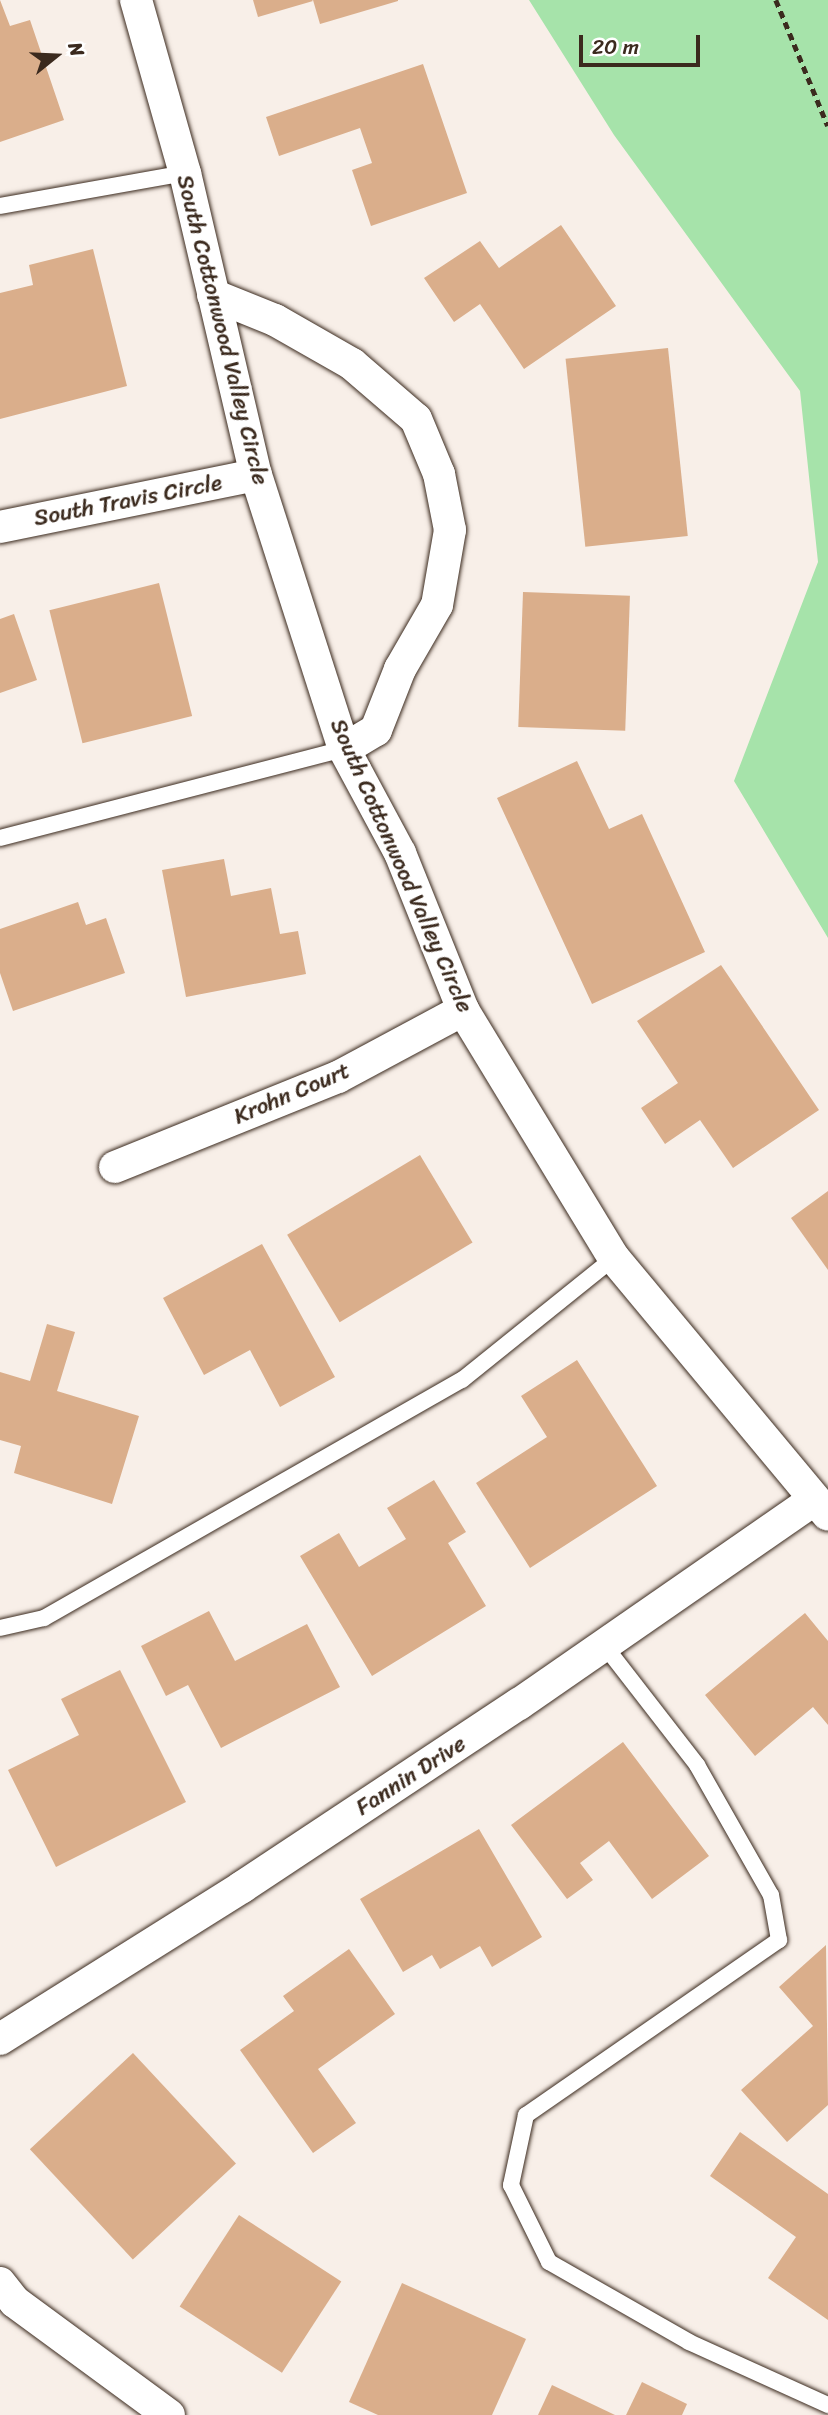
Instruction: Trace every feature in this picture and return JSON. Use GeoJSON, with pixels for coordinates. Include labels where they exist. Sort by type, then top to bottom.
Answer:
{"type":"FeatureCollection","features":[{"type":"Feature","properties":{"kind":"street","name":"South Cottonwood Valley Circle"},"geometry":{"type":"LineString","coordinates":[[136,0],[185,173],[256,475],[344,749],[400,853],[463,1010],[614,1258],[821,1508]]}},
{"type":"Feature","properties":{"kind":"street"},"geometry":{"type":"LineString","coordinates":[[213,295],[275,320],[352,364],[416,419],[439,474],[450,530],[437,606],[400,669],[376,730],[344,749]]}},
{"type":"Feature","properties":{"kind":"street","name":"South Travis Circle"},"geometry":{"type":"LineString","coordinates":[[0,527],[256,475]]}},
{"type":"Feature","properties":{"kind":"street","name":"Krohn Court"},"geometry":{"type":"LineString","coordinates":[[115,1167],[338,1077],[463,1010]]}},
{"type":"Feature","properties":{"kind":"street","name":"Fannin Drive"},"geometry":{"type":"LineString","coordinates":[[0,2039],[242,1887],[604,1645],[821,1508]]}},
{"type":"Feature","properties":{"kind":"street"},"geometry":{"type":"LineString","coordinates":[[0,2283],[15,2302],[169,2415]]}},
{"type":"Feature","properties":{"kind":"lane"},"geometry":{"type":"LineString","coordinates":[[0,206],[185,173]]}},
{"type":"Feature","properties":{"kind":"lane"},"geometry":{"type":"LineString","coordinates":[[0,838],[344,749]]}},
{"type":"Feature","properties":{"kind":"lane"},"geometry":{"type":"LineString","coordinates":[[0,1628],[44,1618],[462,1380],[614,1258]]}},
{"type":"Feature","properties":{"kind":"lane"},"geometry":{"type":"LineString","coordinates":[[604,1645],[697,1765],[771,1895],[779,1940],[526,2115],[511,2185],[549,2262],[689,2342],[828,2405]]}},
{"type":"Feature","properties":{"kind":"path"},"geometry":{"type":"LineString","coordinates":[[776,0],[828,126]]}},
{"type":"Feature","properties":{"kind":"green space"},"geometry":{"type":"Polygon","coordinates":[[[529,0],[828,0],[828,938],[734,781],[818,562],[800,391],[614,135],[529,0]]]}},
{"type":"Feature","properties":{"kind":"building"},"geometry":{"type":"Polygon","coordinates":[[[0,0],[10,26],[30,20],[64,120],[0,142],[0,0]]]}},
{"type":"Feature","properties":{"kind":"building"},"geometry":{"type":"Polygon","coordinates":[[[253,0],[312,0],[313,1],[258,17],[253,0]]]}},
{"type":"Feature","properties":{"kind":"building"},"geometry":{"type":"Polygon","coordinates":[[[313,0],[398,0],[398,1],[320,24],[313,0]]]}},
{"type":"Feature","properties":{"kind":"building"},"geometry":{"type":"Polygon","coordinates":[[[423,64],[467,193],[371,226],[352,170],[372,163],[360,128],[279,156],[266,117],[423,64]]]}},
{"type":"Feature","properties":{"kind":"building"},"geometry":{"type":"Polygon","coordinates":[[[561,225],[616,306],[524,369],[480,304],[454,322],[424,278],[480,241],[499,268],[561,225]]]}},
{"type":"Feature","properties":{"kind":"building"},"geometry":{"type":"Polygon","coordinates":[[[93,249],[127,386],[0,419],[0,293],[33,285],[29,265],[93,249]]]}},
{"type":"Feature","properties":{"kind":"building"},"geometry":{"type":"Polygon","coordinates":[[[668,348],[688,536],[585,547],[566,359],[668,348]]]}},
{"type":"Feature","properties":{"kind":"building"},"geometry":{"type":"Polygon","coordinates":[[[159,583],[192,716],[82,743],[49,610],[159,583]]]}},
{"type":"Feature","properties":{"kind":"building"},"geometry":{"type":"Polygon","coordinates":[[[523,592],[630,596],[625,731],[518,727],[523,592]]]}},
{"type":"Feature","properties":{"kind":"building"},"geometry":{"type":"Polygon","coordinates":[[[14,614],[37,680],[0,693],[0,619],[14,614]]]}},
{"type":"Feature","properties":{"kind":"building"},"geometry":{"type":"Polygon","coordinates":[[[577,761],[609,829],[642,814],[705,952],[592,1004],[497,798],[577,761]]]}},
{"type":"Feature","properties":{"kind":"building"},"geometry":{"type":"Polygon","coordinates":[[[224,859],[231,896],[271,888],[280,934],[298,931],[306,974],[186,997],[162,870],[224,859]]]}},
{"type":"Feature","properties":{"kind":"building"},"geometry":{"type":"Polygon","coordinates":[[[78,902],[86,925],[106,918],[125,973],[13,1011],[0,973],[0,929],[78,902]]]}},
{"type":"Feature","properties":{"kind":"building"},"geometry":{"type":"Polygon","coordinates":[[[721,965],[819,1110],[733,1168],[700,1120],[665,1144],[641,1108],[678,1083],[637,1021],[721,965]]]}},
{"type":"Feature","properties":{"kind":"building"},"geometry":{"type":"Polygon","coordinates":[[[420,1155],[473,1242],[340,1322],[287,1235],[420,1155]]]}},
{"type":"Feature","properties":{"kind":"building"},"geometry":{"type":"Polygon","coordinates":[[[828,1191],[828,1270],[791,1218],[828,1191]]]}},
{"type":"Feature","properties":{"kind":"building"},"geometry":{"type":"Polygon","coordinates":[[[262,1244],[335,1377],[280,1407],[250,1350],[204,1375],[163,1298],[262,1244]]]}},
{"type":"Feature","properties":{"kind":"building"},"geometry":{"type":"Polygon","coordinates":[[[47,1324],[75,1332],[57,1391],[139,1416],[112,1504],[14,1473],[21,1446],[0,1440],[0,1372],[30,1381],[47,1324]]]}},
{"type":"Feature","properties":{"kind":"building"},"geometry":{"type":"Polygon","coordinates":[[[577,1360],[657,1486],[530,1568],[476,1483],[547,1437],[521,1396],[577,1360]]]}},
{"type":"Feature","properties":{"kind":"building"},"geometry":{"type":"Polygon","coordinates":[[[434,1480],[466,1532],[448,1543],[486,1606],[372,1676],[300,1556],[339,1533],[359,1567],[406,1539],[387,1508],[434,1480]]]}},
{"type":"Feature","properties":{"kind":"building"},"geometry":{"type":"Polygon","coordinates":[[[209,1611],[235,1661],[307,1624],[340,1687],[221,1748],[188,1685],[166,1696],[141,1646],[209,1611]]]}},
{"type":"Feature","properties":{"kind":"building"},"geometry":{"type":"Polygon","coordinates":[[[805,1613],[828,1641],[828,1725],[813,1707],[755,1756],[705,1695],[805,1613]]]}},
{"type":"Feature","properties":{"kind":"building"},"geometry":{"type":"Polygon","coordinates":[[[120,1670],[186,1802],[56,1867],[8,1770],[79,1735],[61,1699],[120,1670]]]}},
{"type":"Feature","properties":{"kind":"building"},"geometry":{"type":"Polygon","coordinates":[[[623,1742],[709,1856],[652,1899],[609,1841],[580,1863],[593,1880],[567,1899],[511,1825],[623,1742]]]}},
{"type":"Feature","properties":{"kind":"building"},"geometry":{"type":"Polygon","coordinates":[[[479,1829],[542,1937],[492,1967],[480,1946],[440,1969],[432,1955],[403,1972],[360,1899],[479,1829]]]}},
{"type":"Feature","properties":{"kind":"building"},"geometry":{"type":"Polygon","coordinates":[[[826,1945],[828,2105],[787,2142],[741,2090],[813,2026],[779,1987],[826,1945]]]}},
{"type":"Feature","properties":{"kind":"building"},"geometry":{"type":"Polygon","coordinates":[[[349,1949],[395,2014],[318,2069],[356,2123],[313,2153],[240,2050],[294,2011],[283,1996],[349,1949]]]}},
{"type":"Feature","properties":{"kind":"building"},"geometry":{"type":"Polygon","coordinates":[[[133,2053],[236,2163],[133,2260],[30,2149],[133,2053]]]}},
{"type":"Feature","properties":{"kind":"building"},"geometry":{"type":"Polygon","coordinates":[[[740,2132],[828,2194],[828,2320],[768,2278],[796,2237],[710,2176],[740,2132]]]}},
{"type":"Feature","properties":{"kind":"building"},"geometry":{"type":"Polygon","coordinates":[[[239,2215],[341,2281],[282,2373],[180,2306],[239,2215]]]}},
{"type":"Feature","properties":{"kind":"building"},"geometry":{"type":"Polygon","coordinates":[[[402,2283],[526,2339],[492,2415],[378,2415],[349,2402],[402,2283]]]}},
{"type":"Feature","properties":{"kind":"building"},"geometry":{"type":"Polygon","coordinates":[[[642,2382],[687,2404],[682,2415],[626,2415],[642,2382]]]}},
{"type":"Feature","properties":{"kind":"building"},"geometry":{"type":"Polygon","coordinates":[[[552,2385],[615,2415],[538,2415],[552,2385]]]}}]}
